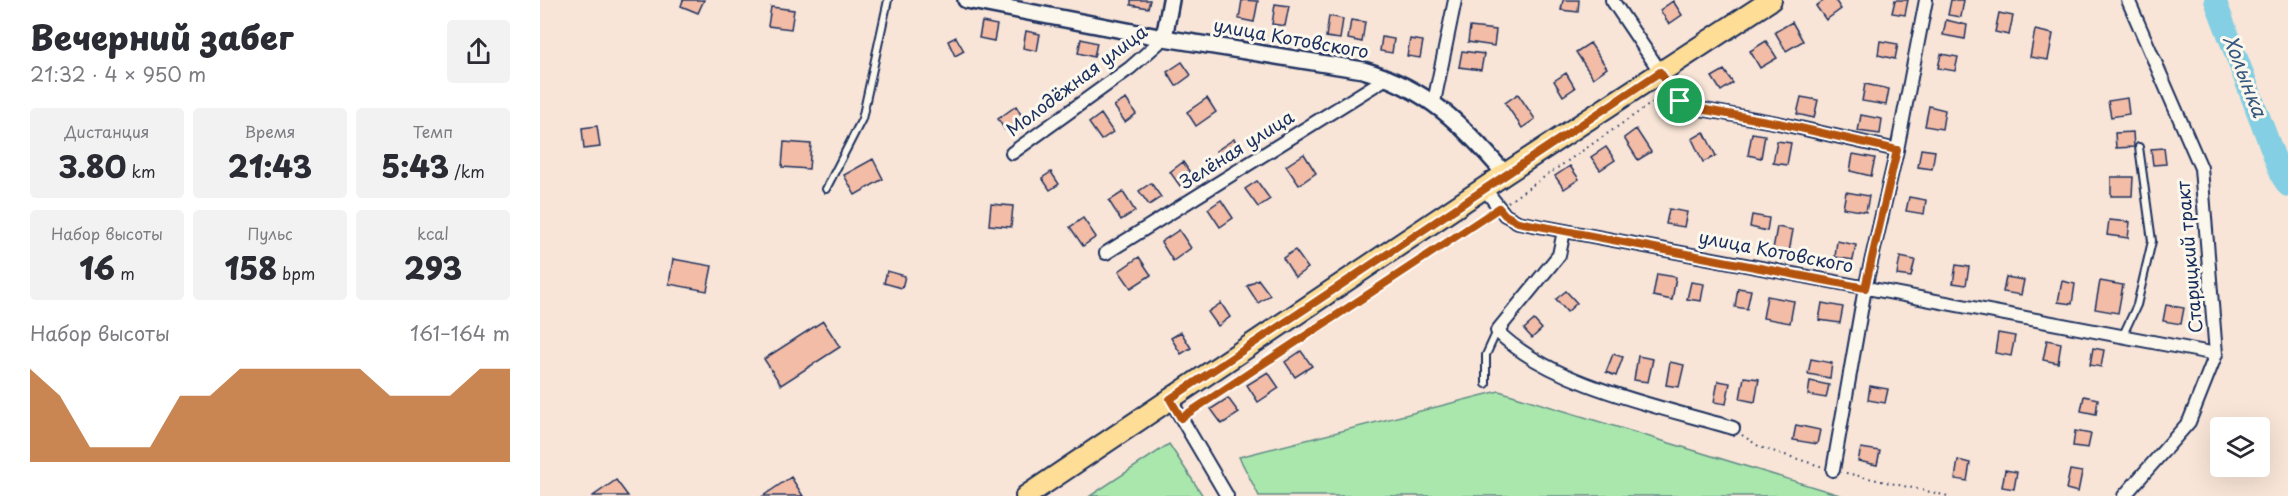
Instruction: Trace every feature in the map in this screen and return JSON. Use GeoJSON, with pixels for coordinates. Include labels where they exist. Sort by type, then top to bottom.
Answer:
{"type":"FeatureCollection","features":[{"type":"Feature","properties":{"kind":"main road"},"geometry":{"type":"LineString","coordinates":[[1026,496],[1505,174],[1771,0]]}},
{"type":"Feature","properties":{"kind":"street","name":"улица Котовского"},"geometry":{"type":"LineString","coordinates":[[966,0],[1028,6],[1164,38],[1364,70],[1388,77],[1434,102],[1474,139],[1505,174]]}},
{"type":"Feature","properties":{"kind":"street"},"geometry":{"type":"LineString","coordinates":[[1164,38],[1171,0]]}},
{"type":"Feature","properties":{"kind":"street"},"geometry":{"type":"LineString","coordinates":[[1434,102],[1455,0]]}},
{"type":"Feature","properties":{"kind":"street"},"geometry":{"type":"LineString","coordinates":[[1612,0],[1680,101],[1700,109],[1778,123],[1897,150]]}},
{"type":"Feature","properties":{"kind":"street"},"geometry":{"type":"LineString","coordinates":[[1833,470],[1865,288],[1897,150],[1926,0]]}},
{"type":"Feature","properties":{"kind":"street","name":"Старицкий тракт"},"geometry":{"type":"LineString","coordinates":[[2124,496],[2189,422],[2216,354],[2201,168],[2127,0]]}},
{"type":"Feature","properties":{"kind":"street","name":"Молодёжная улица"},"geometry":{"type":"LineString","coordinates":[[1012,153],[1130,68],[1164,38]]}},
{"type":"Feature","properties":{"kind":"street","name":"Зелёная улица"},"geometry":{"type":"LineString","coordinates":[[1106,253],[1388,77]]}},
{"type":"Feature","properties":{"kind":"street","name":"улица Котовского"},"geometry":{"type":"LineString","coordinates":[[1484,188],[1505,215],[1518,222],[2216,354]]}},
{"type":"Feature","properties":{"kind":"street"},"geometry":{"type":"LineString","coordinates":[[1564,231],[1559,255],[1497,331],[1514,348],[1592,386],[1733,428]]}},
{"type":"Feature","properties":{"kind":"street"},"geometry":{"type":"LineString","coordinates":[[1170,399],[1227,496]]}},
{"type":"Feature","properties":{"kind":"lane"},"geometry":{"type":"LineString","coordinates":[[826,189],[862,119],[888,0]]}},
{"type":"Feature","properties":{"kind":"lane"},"geometry":{"type":"LineString","coordinates":[[2122,338],[2137,304],[2152,241],[2139,147]]}},
{"type":"Feature","properties":{"kind":"lane"},"geometry":{"type":"LineString","coordinates":[[1486,384],[1486,355],[1497,331]]}},
{"type":"Feature","properties":{"kind":"path"},"geometry":{"type":"LineString","coordinates":[[1181,418],[1499,208],[1672,90]]}},
{"type":"Feature","properties":{"kind":"path"},"geometry":{"type":"LineString","coordinates":[[1733,428],[1760,447],[1833,470],[1948,496]]}},
{"type":"Feature","properties":{"kind":"green space"},"geometry":{"type":"Polygon","coordinates":[[[1499,391],[1843,496],[1259,496],[1239,457],[1499,391]]]}},
{"type":"Feature","properties":{"kind":"green space"},"geometry":{"type":"Polygon","coordinates":[[[1169,444],[1203,496],[1090,496],[1169,444]]]}},
{"type":"Feature","properties":{"kind":"building"},"geometry":{"type":"Polygon","coordinates":[[[683,0],[704,0],[698,13],[681,6],[683,0]]]}},
{"type":"Feature","properties":{"kind":"building"},"geometry":{"type":"Polygon","coordinates":[[[1131,0],[1150,0],[1148,8],[1131,5],[1131,0]]]}},
{"type":"Feature","properties":{"kind":"building"},"geometry":{"type":"Polygon","coordinates":[[[1242,0],[1258,1],[1254,22],[1239,19],[1242,0]]]}},
{"type":"Feature","properties":{"kind":"building"},"geometry":{"type":"Polygon","coordinates":[[[1563,0],[1579,0],[1578,12],[1561,10],[1563,0]]]}},
{"type":"Feature","properties":{"kind":"building"},"geometry":{"type":"Polygon","coordinates":[[[1825,0],[1835,0],[1841,9],[1826,20],[1816,6],[1825,0]]]}},
{"type":"Feature","properties":{"kind":"building"},"geometry":{"type":"Polygon","coordinates":[[[1895,0],[1908,0],[1905,15],[1892,13],[1895,0]]]}},
{"type":"Feature","properties":{"kind":"building"},"geometry":{"type":"Polygon","coordinates":[[[1951,0],[1964,0],[1961,17],[1948,15],[1951,0]]]}},
{"type":"Feature","properties":{"kind":"building"},"geometry":{"type":"Polygon","coordinates":[[[1673,1],[1682,15],[1669,24],[1660,10],[1673,1]]]}},
{"type":"Feature","properties":{"kind":"building"},"geometry":{"type":"Polygon","coordinates":[[[1275,4],[1289,6],[1285,26],[1272,24],[1275,4]]]}},
{"type":"Feature","properties":{"kind":"building"},"geometry":{"type":"Polygon","coordinates":[[[771,7],[794,10],[791,29],[768,26],[771,7]]]}},
{"type":"Feature","properties":{"kind":"building"},"geometry":{"type":"Polygon","coordinates":[[[1999,13],[2013,16],[2009,35],[1995,32],[1999,13]]]}},
{"type":"Feature","properties":{"kind":"building"},"geometry":{"type":"Polygon","coordinates":[[[1329,16],[1343,19],[1340,39],[1326,37],[1329,16]]]}},
{"type":"Feature","properties":{"kind":"building"},"geometry":{"type":"Polygon","coordinates":[[[1351,20],[1365,22],[1362,42],[1348,39],[1351,20]]]}},
{"type":"Feature","properties":{"kind":"building"},"geometry":{"type":"Polygon","coordinates":[[[1946,20],[1967,25],[1965,39],[1943,35],[1946,20]]]}},
{"type":"Feature","properties":{"kind":"building"},"geometry":{"type":"Polygon","coordinates":[[[982,22],[997,25],[994,41],[979,38],[982,22]]]}},
{"type":"Feature","properties":{"kind":"building"},"geometry":{"type":"Polygon","coordinates":[[[1792,22],[1803,41],[1786,51],[1775,32],[1792,22]]]}},
{"type":"Feature","properties":{"kind":"building"},"geometry":{"type":"Polygon","coordinates":[[[1470,27],[1496,30],[1494,46],[1468,42],[1470,27]]]}},
{"type":"Feature","properties":{"kind":"building"},"geometry":{"type":"Polygon","coordinates":[[[2035,30],[2053,34],[2048,60],[2030,57],[2035,30]]]}},
{"type":"Feature","properties":{"kind":"building"},"geometry":{"type":"Polygon","coordinates":[[[1026,31],[1040,34],[1037,51],[1023,48],[1026,31]]]}},
{"type":"Feature","properties":{"kind":"building"},"geometry":{"type":"Polygon","coordinates":[[[956,37],[964,51],[955,56],[948,41],[956,37]]]}},
{"type":"Feature","properties":{"kind":"building"},"geometry":{"type":"Polygon","coordinates":[[[1382,37],[1394,39],[1392,53],[1380,51],[1382,37]]]}},
{"type":"Feature","properties":{"kind":"building"},"geometry":{"type":"Polygon","coordinates":[[[1081,39],[1097,43],[1094,57],[1078,53],[1081,39]]]}},
{"type":"Feature","properties":{"kind":"building"},"geometry":{"type":"Polygon","coordinates":[[[1410,39],[1423,41],[1420,58],[1407,56],[1410,39]]]}},
{"type":"Feature","properties":{"kind":"building"},"geometry":{"type":"Polygon","coordinates":[[[1766,41],[1777,58],[1760,68],[1750,51],[1766,41]]]}},
{"type":"Feature","properties":{"kind":"building"},"geometry":{"type":"Polygon","coordinates":[[[1880,41],[1898,44],[1895,59],[1878,55],[1880,41]]]}},
{"type":"Feature","properties":{"kind":"building"},"geometry":{"type":"Polygon","coordinates":[[[1590,43],[1607,68],[1593,78],[1576,52],[1590,43]]]}},
{"type":"Feature","properties":{"kind":"building"},"geometry":{"type":"Polygon","coordinates":[[[1462,51],[1484,54],[1481,70],[1459,67],[1462,51]]]}},
{"type":"Feature","properties":{"kind":"building"},"geometry":{"type":"Polygon","coordinates":[[[1941,54],[1958,57],[1955,71],[1938,68],[1941,54]]]}},
{"type":"Feature","properties":{"kind":"building"},"geometry":{"type":"Polygon","coordinates":[[[1182,62],[1191,75],[1176,86],[1167,72],[1182,62]]]}},
{"type":"Feature","properties":{"kind":"building"},"geometry":{"type":"Polygon","coordinates":[[[1724,70],[1733,83],[1721,91],[1712,77],[1724,70]]]}},
{"type":"Feature","properties":{"kind":"building"},"geometry":{"type":"Polygon","coordinates":[[[1566,73],[1575,88],[1563,96],[1554,81],[1566,73]]]}},
{"type":"Feature","properties":{"kind":"building"},"geometry":{"type":"Polygon","coordinates":[[[1865,84],[1889,89],[1886,105],[1862,101],[1865,84]]]}},
{"type":"Feature","properties":{"kind":"building"},"geometry":{"type":"Polygon","coordinates":[[[1518,94],[1535,119],[1522,128],[1505,103],[1518,94]]]}},
{"type":"Feature","properties":{"kind":"building"},"geometry":{"type":"Polygon","coordinates":[[[1801,97],[1818,100],[1814,118],[1797,114],[1801,97]]]}},
{"type":"Feature","properties":{"kind":"building"},"geometry":{"type":"Polygon","coordinates":[[[1207,98],[1216,112],[1196,126],[1187,112],[1207,98]]]}},
{"type":"Feature","properties":{"kind":"building"},"geometry":{"type":"Polygon","coordinates":[[[2127,98],[2129,114],[2111,117],[2108,101],[2127,98]]]}},
{"type":"Feature","properties":{"kind":"building"},"geometry":{"type":"Polygon","coordinates":[[[1126,99],[1136,114],[1125,122],[1114,106],[1126,99]]]}},
{"type":"Feature","properties":{"kind":"building"},"geometry":{"type":"Polygon","coordinates":[[[1016,106],[1023,118],[1005,130],[998,119],[1016,106]]]}},
{"type":"Feature","properties":{"kind":"building"},"geometry":{"type":"Polygon","coordinates":[[[1929,106],[1945,110],[1942,129],[1925,126],[1929,106]]]}},
{"type":"Feature","properties":{"kind":"building"},"geometry":{"type":"Polygon","coordinates":[[[1101,114],[1113,132],[1101,140],[1089,123],[1101,114]]]}},
{"type":"Feature","properties":{"kind":"building"},"geometry":{"type":"Polygon","coordinates":[[[1861,115],[1882,119],[1880,134],[1858,131],[1861,115]]]}},
{"type":"Feature","properties":{"kind":"building"},"geometry":{"type":"Polygon","coordinates":[[[597,126],[600,147],[584,149],[582,128],[597,126]]]}},
{"type":"Feature","properties":{"kind":"building"},"geometry":{"type":"Polygon","coordinates":[[[1636,129],[1651,152],[1638,160],[1624,138],[1636,129]]]}},
{"type":"Feature","properties":{"kind":"building"},"geometry":{"type":"Polygon","coordinates":[[[1704,132],[1716,156],[1703,162],[1692,139],[1704,132]]]}},
{"type":"Feature","properties":{"kind":"building"},"geometry":{"type":"Polygon","coordinates":[[[2133,132],[2134,147],[2116,148],[2115,133],[2133,132]]]}},
{"type":"Feature","properties":{"kind":"building"},"geometry":{"type":"Polygon","coordinates":[[[1752,133],[1765,135],[1761,158],[1748,155],[1752,133]]]}},
{"type":"Feature","properties":{"kind":"building"},"geometry":{"type":"Polygon","coordinates":[[[1234,139],[1240,148],[1222,160],[1216,151],[1234,139]]]}},
{"type":"Feature","properties":{"kind":"building"},"geometry":{"type":"Polygon","coordinates":[[[1777,141],[1791,143],[1787,165],[1773,163],[1777,141]]]}},
{"type":"Feature","properties":{"kind":"building"},"geometry":{"type":"Polygon","coordinates":[[[784,142],[811,144],[809,169],[782,167],[784,142]]]}},
{"type":"Feature","properties":{"kind":"building"},"geometry":{"type":"Polygon","coordinates":[[[1606,147],[1615,160],[1600,170],[1591,157],[1606,147]]]}},
{"type":"Feature","properties":{"kind":"building"},"geometry":{"type":"Polygon","coordinates":[[[2164,148],[2166,164],[2153,165],[2151,149],[2164,148]]]}},
{"type":"Feature","properties":{"kind":"building"},"geometry":{"type":"Polygon","coordinates":[[[1921,149],[1935,151],[1932,169],[1918,167],[1921,149]]]}},
{"type":"Feature","properties":{"kind":"building"},"geometry":{"type":"Polygon","coordinates":[[[1304,154],[1316,173],[1299,185],[1286,166],[1304,154]]]}},
{"type":"Feature","properties":{"kind":"building"},"geometry":{"type":"Polygon","coordinates":[[[1853,154],[1875,158],[1871,176],[1850,171],[1853,154]]]}},
{"type":"Feature","properties":{"kind":"building"},"geometry":{"type":"Polygon","coordinates":[[[873,159],[883,179],[855,195],[844,175],[873,159]]]}},
{"type":"Feature","properties":{"kind":"building"},"geometry":{"type":"Polygon","coordinates":[[[1183,162],[1193,177],[1180,186],[1170,172],[1183,162]]]}},
{"type":"Feature","properties":{"kind":"building"},"geometry":{"type":"Polygon","coordinates":[[[1570,166],[1579,179],[1564,189],[1555,176],[1570,166]]]}},
{"type":"Feature","properties":{"kind":"building"},"geometry":{"type":"Polygon","coordinates":[[[1051,172],[1059,184],[1050,190],[1042,178],[1051,172]]]}},
{"type":"Feature","properties":{"kind":"building"},"geometry":{"type":"Polygon","coordinates":[[[2111,177],[2133,177],[2132,196],[2111,196],[2111,177]]]}},
{"type":"Feature","properties":{"kind":"building"},"geometry":{"type":"Polygon","coordinates":[[[1257,181],[1270,199],[1258,207],[1245,189],[1257,181]]]}},
{"type":"Feature","properties":{"kind":"building"},"geometry":{"type":"Polygon","coordinates":[[[1151,183],[1161,197],[1149,205],[1139,191],[1151,183]]]}},
{"type":"Feature","properties":{"kind":"building"},"geometry":{"type":"Polygon","coordinates":[[[1123,192],[1135,211],[1121,220],[1109,201],[1123,192]]]}},
{"type":"Feature","properties":{"kind":"building"},"geometry":{"type":"Polygon","coordinates":[[[1846,192],[1869,196],[1866,212],[1843,208],[1846,192]]]}},
{"type":"Feature","properties":{"kind":"building"},"geometry":{"type":"Polygon","coordinates":[[[1909,197],[1926,200],[1924,214],[1906,211],[1909,197]]]}},
{"type":"Feature","properties":{"kind":"building"},"geometry":{"type":"Polygon","coordinates":[[[1221,200],[1233,218],[1220,227],[1208,209],[1221,200]]]}},
{"type":"Feature","properties":{"kind":"building"},"geometry":{"type":"Polygon","coordinates":[[[991,204],[1013,206],[1011,227],[989,225],[991,204]]]}},
{"type":"Feature","properties":{"kind":"building"},"geometry":{"type":"Polygon","coordinates":[[[1669,209],[1687,212],[1684,227],[1666,224],[1669,209]]]}},
{"type":"Feature","properties":{"kind":"building"},"geometry":{"type":"Polygon","coordinates":[[[1752,215],[1769,218],[1767,231],[1750,227],[1752,215]]]}},
{"type":"Feature","properties":{"kind":"building"},"geometry":{"type":"Polygon","coordinates":[[[1083,218],[1096,237],[1083,246],[1070,227],[1083,218]]]}},
{"type":"Feature","properties":{"kind":"building"},"geometry":{"type":"Polygon","coordinates":[[[2109,220],[2130,222],[2128,238],[2107,235],[2109,220]]]}},
{"type":"Feature","properties":{"kind":"building"},"geometry":{"type":"Polygon","coordinates":[[[1777,227],[1793,230],[1789,252],[1773,249],[1777,227]]]}},
{"type":"Feature","properties":{"kind":"building"},"geometry":{"type":"Polygon","coordinates":[[[1179,230],[1191,248],[1173,261],[1161,242],[1179,230]]]}},
{"type":"Feature","properties":{"kind":"building"},"geometry":{"type":"Polygon","coordinates":[[[1837,241],[1856,245],[1853,260],[1835,257],[1837,241]]]}},
{"type":"Feature","properties":{"kind":"building"},"geometry":{"type":"Polygon","coordinates":[[[1295,250],[1308,268],[1295,277],[1283,258],[1295,250]]]}},
{"type":"Feature","properties":{"kind":"building"},"geometry":{"type":"Polygon","coordinates":[[[1139,257],[1151,275],[1131,288],[1119,271],[1139,257]]]}},
{"type":"Feature","properties":{"kind":"building"},"geometry":{"type":"Polygon","coordinates":[[[1900,257],[1915,260],[1911,277],[1897,275],[1900,257]]]}},
{"type":"Feature","properties":{"kind":"building"},"geometry":{"type":"Polygon","coordinates":[[[673,259],[712,266],[707,291],[669,284],[673,259]]]}},
{"type":"Feature","properties":{"kind":"building"},"geometry":{"type":"Polygon","coordinates":[[[1956,265],[1969,267],[1966,285],[1953,283],[1956,265]]]}},
{"type":"Feature","properties":{"kind":"building"},"geometry":{"type":"Polygon","coordinates":[[[887,271],[905,276],[902,288],[884,283],[887,271]]]}},
{"type":"Feature","properties":{"kind":"building"},"geometry":{"type":"Polygon","coordinates":[[[1657,274],[1676,277],[1672,300],[1653,296],[1657,274]]]}},
{"type":"Feature","properties":{"kind":"building"},"geometry":{"type":"Polygon","coordinates":[[[2006,277],[2024,280],[2021,295],[2003,292],[2006,277]]]}},
{"type":"Feature","properties":{"kind":"building"},"geometry":{"type":"Polygon","coordinates":[[[1258,279],[1270,295],[1258,303],[1247,286],[1258,279]]]}},
{"type":"Feature","properties":{"kind":"building"},"geometry":{"type":"Polygon","coordinates":[[[2062,281],[2075,284],[2072,304],[2058,302],[2062,281]]]}},
{"type":"Feature","properties":{"kind":"building"},"geometry":{"type":"Polygon","coordinates":[[[2100,281],[2123,285],[2118,313],[2095,309],[2100,281]]]}},
{"type":"Feature","properties":{"kind":"building"},"geometry":{"type":"Polygon","coordinates":[[[1691,282],[1704,284],[1701,301],[1687,299],[1691,282]]]}},
{"type":"Feature","properties":{"kind":"building"},"geometry":{"type":"Polygon","coordinates":[[[1738,288],[1751,290],[1747,309],[1735,307],[1738,288]]]}},
{"type":"Feature","properties":{"kind":"building"},"geometry":{"type":"Polygon","coordinates":[[[1566,291],[1577,303],[1567,312],[1556,299],[1566,291]]]}},
{"type":"Feature","properties":{"kind":"building"},"geometry":{"type":"Polygon","coordinates":[[[1767,296],[1794,301],[1790,323],[1763,318],[1767,296]]]}},
{"type":"Feature","properties":{"kind":"building"},"geometry":{"type":"Polygon","coordinates":[[[1221,303],[1230,317],[1218,326],[1208,312],[1221,303]]]}},
{"type":"Feature","properties":{"kind":"building"},"geometry":{"type":"Polygon","coordinates":[[[1822,303],[1843,307],[1840,323],[1819,320],[1822,303]]]}},
{"type":"Feature","properties":{"kind":"building"},"geometry":{"type":"Polygon","coordinates":[[[2166,305],[2184,308],[2181,324],[2163,321],[2166,305]]]}},
{"type":"Feature","properties":{"kind":"building"},"geometry":{"type":"Polygon","coordinates":[[[1534,320],[1542,329],[1532,338],[1524,329],[1534,320]]]}},
{"type":"Feature","properties":{"kind":"building"},"geometry":{"type":"Polygon","coordinates":[[[823,321],[840,347],[781,385],[764,359],[823,321]]]}},
{"type":"Feature","properties":{"kind":"building"},"geometry":{"type":"Polygon","coordinates":[[[1181,332],[1191,348],[1181,354],[1171,338],[1181,332]]]}},
{"type":"Feature","properties":{"kind":"building"},"geometry":{"type":"Polygon","coordinates":[[[1998,333],[2015,336],[2011,356],[1995,353],[1998,333]]]}},
{"type":"Feature","properties":{"kind":"building"},"geometry":{"type":"Polygon","coordinates":[[[2047,340],[2061,343],[2058,363],[2043,360],[2047,340]]]}},
{"type":"Feature","properties":{"kind":"building"},"geometry":{"type":"Polygon","coordinates":[[[2093,348],[2104,350],[2101,367],[2090,365],[2093,348]]]}},
{"type":"Feature","properties":{"kind":"building"},"geometry":{"type":"Polygon","coordinates":[[[1301,351],[1312,366],[1295,377],[1285,362],[1301,351]]]}},
{"type":"Feature","properties":{"kind":"building"},"geometry":{"type":"Polygon","coordinates":[[[1613,354],[1623,357],[1616,376],[1606,372],[1613,354]]]}},
{"type":"Feature","properties":{"kind":"building"},"geometry":{"type":"Polygon","coordinates":[[[1638,356],[1653,359],[1648,382],[1634,380],[1638,356]]]}},
{"type":"Feature","properties":{"kind":"building"},"geometry":{"type":"Polygon","coordinates":[[[1811,359],[1832,363],[1830,378],[1808,374],[1811,359]]]}},
{"type":"Feature","properties":{"kind":"building"},"geometry":{"type":"Polygon","coordinates":[[[1670,362],[1684,365],[1679,387],[1666,385],[1670,362]]]}},
{"type":"Feature","properties":{"kind":"building"},"geometry":{"type":"Polygon","coordinates":[[[1268,372],[1279,388],[1258,402],[1247,385],[1268,372]]]}},
{"type":"Feature","properties":{"kind":"building"},"geometry":{"type":"Polygon","coordinates":[[[1744,377],[1759,379],[1755,402],[1740,399],[1744,377]]]}},
{"type":"Feature","properties":{"kind":"building"},"geometry":{"type":"Polygon","coordinates":[[[1718,381],[1730,383],[1726,404],[1714,402],[1718,381]]]}},
{"type":"Feature","properties":{"kind":"building"},"geometry":{"type":"Polygon","coordinates":[[[1810,381],[1829,385],[1826,398],[1808,395],[1810,381]]]}},
{"type":"Feature","properties":{"kind":"building"},"geometry":{"type":"Polygon","coordinates":[[[1870,386],[1888,389],[1885,403],[1868,400],[1870,386]]]}},
{"type":"Feature","properties":{"kind":"building"},"geometry":{"type":"Polygon","coordinates":[[[2084,396],[2098,399],[2096,414],[2081,411],[2084,396]]]}},
{"type":"Feature","properties":{"kind":"building"},"geometry":{"type":"Polygon","coordinates":[[[1228,398],[1239,413],[1222,424],[1211,409],[1228,398]]]}},
{"type":"Feature","properties":{"kind":"building"},"geometry":{"type":"Polygon","coordinates":[[[1796,425],[1820,430],[1817,444],[1793,440],[1796,425]]]}},
{"type":"Feature","properties":{"kind":"building"},"geometry":{"type":"Polygon","coordinates":[[[2075,431],[2091,434],[2088,448],[2073,446],[2075,431]]]}},
{"type":"Feature","properties":{"kind":"building"},"geometry":{"type":"Polygon","coordinates":[[[1861,448],[1880,451],[1877,465],[1858,461],[1861,448]]]}},
{"type":"Feature","properties":{"kind":"building"},"geometry":{"type":"Polygon","coordinates":[[[1958,460],[1970,463],[1967,481],[1955,479],[1958,460]]]}},
{"type":"Feature","properties":{"kind":"building"},"geometry":{"type":"Polygon","coordinates":[[[2005,470],[2017,472],[2014,489],[2002,487],[2005,470]]]}},
{"type":"Feature","properties":{"kind":"building"},"geometry":{"type":"Polygon","coordinates":[[[2070,470],[2082,472],[2078,492],[2066,489],[2070,470]]]}},
{"type":"Feature","properties":{"kind":"building"},"geometry":{"type":"Polygon","coordinates":[[[791,477],[803,496],[763,496],[791,477]]]}},
{"type":"Feature","properties":{"kind":"building"},"geometry":{"type":"Polygon","coordinates":[[[616,480],[628,496],[593,496],[616,480]]]}},
{"type":"Feature","properties":{"kind":"waterway","name":"Холынка"},"geometry":{"type":"LineString","coordinates":[[2215,0],[2282,177],[2288,186]]}},
{"type":"Feature","properties":{"kind":"route"},"geometry":{"type":"LineString","coordinates":[[1660,72],[1680,101],[1700,109],[1778,123],[1897,150],[1865,288],[1518,222],[1505,215],[1499,208],[1181,418],[1170,399],[1660,72]]}}]}
